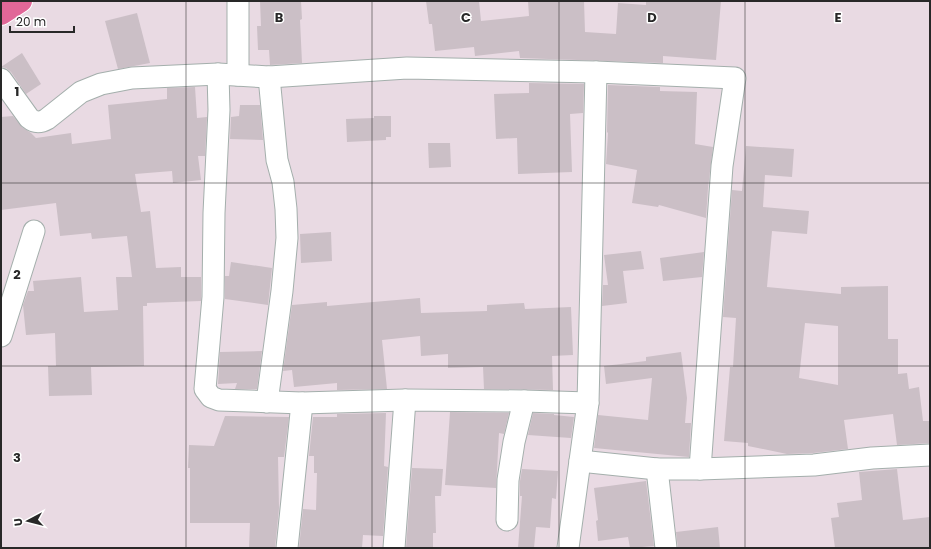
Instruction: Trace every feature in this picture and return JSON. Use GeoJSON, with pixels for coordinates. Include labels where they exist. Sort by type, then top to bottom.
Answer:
{"type":"FeatureCollection","features":[{"type":"Feature","properties":{"kind":"main road"},"geometry":{"type":"LineString","coordinates":[[1,14],[21,1]]}},
{"type":"Feature","properties":{"kind":"street"},"geometry":{"type":"LineString","coordinates":[[238,1],[228,75],[219,110],[214,213],[213,297],[205,389],[211,397],[219,400],[302,403],[405,400],[588,403]]}},
{"type":"Feature","properties":{"kind":"street"},"geometry":{"type":"LineString","coordinates":[[1,79],[29,118],[33,121],[42,122],[81,92],[101,84],[132,78],[228,75],[269,77],[407,68],[596,72],[736,78],[722,166],[700,469]]}},
{"type":"Feature","properties":{"kind":"street"},"geometry":{"type":"LineString","coordinates":[[568,548],[588,403],[596,72]]}},
{"type":"Feature","properties":{"kind":"street"},"geometry":{"type":"LineString","coordinates":[[267,402],[282,291],[287,238],[283,182],[277,160],[269,77]]}},
{"type":"Feature","properties":{"kind":"street"},"geometry":{"type":"LineString","coordinates":[[1,336],[34,231]]}},
{"type":"Feature","properties":{"kind":"street"},"geometry":{"type":"LineString","coordinates":[[394,548],[405,400]]}},
{"type":"Feature","properties":{"kind":"street"},"geometry":{"type":"LineString","coordinates":[[507,520],[508,480],[514,442],[524,401]]}},
{"type":"Feature","properties":{"kind":"street"},"geometry":{"type":"LineString","coordinates":[[287,548],[302,403]]}},
{"type":"Feature","properties":{"kind":"street"},"geometry":{"type":"LineString","coordinates":[[580,461],[658,468],[700,469],[814,465],[872,458],[930,455]]}},
{"type":"Feature","properties":{"kind":"street"},"geometry":{"type":"LineString","coordinates":[[658,468],[666,548]]}},
{"type":"Feature","properties":{"kind":"building"},"geometry":{"type":"Polygon","coordinates":[[[260,1],[301,1],[302,19],[300,20],[302,63],[270,65],[269,50],[258,50],[257,26],[261,26],[260,1]]]}},
{"type":"Feature","properties":{"kind":"building"},"geometry":{"type":"Polygon","coordinates":[[[426,1],[479,1],[481,21],[529,16],[528,1],[584,1],[585,32],[616,34],[618,3],[646,5],[646,1],[721,1],[716,60],[663,56],[663,63],[520,58],[519,51],[475,56],[474,47],[435,51],[432,24],[429,24],[426,1]]]}},
{"type":"Feature","properties":{"kind":"building"},"geometry":{"type":"Polygon","coordinates":[[[137,13],[150,63],[118,69],[105,21],[137,13]]]}},
{"type":"Feature","properties":{"kind":"building"},"geometry":{"type":"Polygon","coordinates":[[[22,53],[41,84],[26,94],[11,72],[6,68],[1,67],[22,53]]]}},
{"type":"Feature","properties":{"kind":"building"},"geometry":{"type":"Polygon","coordinates":[[[529,83],[584,84],[583,113],[570,114],[572,172],[518,174],[517,138],[496,139],[494,94],[529,93],[529,83]]]}},
{"type":"Feature","properties":{"kind":"building"},"geometry":{"type":"Polygon","coordinates":[[[608,85],[660,87],[660,91],[697,92],[695,144],[713,147],[706,218],[659,205],[658,207],[632,203],[637,170],[606,164],[608,133],[608,85]]]}},
{"type":"Feature","properties":{"kind":"building"},"geometry":{"type":"Polygon","coordinates":[[[195,87],[197,118],[207,117],[205,156],[198,156],[201,180],[173,183],[172,171],[135,174],[141,212],[150,211],[156,268],[181,267],[181,277],[201,277],[201,301],[147,303],[147,306],[143,306],[144,366],[91,367],[92,395],[49,396],[48,366],[56,366],[55,333],[26,335],[23,305],[28,291],[34,291],[33,281],[81,277],[84,312],[118,310],[116,277],[132,277],[127,236],[92,239],[91,233],[60,236],[56,203],[1,210],[1,117],[13,116],[22,127],[36,138],[71,133],[72,144],[111,139],[108,105],[167,99],[167,88],[195,87]]]}},
{"type":"Feature","properties":{"kind":"building"},"geometry":{"type":"Polygon","coordinates":[[[240,105],[260,105],[263,140],[230,139],[231,117],[239,116],[240,105]]]}},
{"type":"Feature","properties":{"kind":"building"},"geometry":{"type":"Polygon","coordinates":[[[374,116],[391,116],[391,137],[386,137],[386,140],[347,142],[346,119],[374,118],[374,116]]]}},
{"type":"Feature","properties":{"kind":"building"},"geometry":{"type":"Polygon","coordinates":[[[428,143],[450,143],[451,167],[429,168],[428,143]]]}},
{"type":"Feature","properties":{"kind":"building"},"geometry":{"type":"Polygon","coordinates":[[[746,146],[794,149],[792,177],[765,175],[763,207],[809,211],[807,234],[772,231],[767,287],[841,294],[841,287],[888,286],[888,339],[898,339],[898,374],[907,373],[909,389],[919,387],[923,421],[930,421],[930,443],[897,445],[893,414],[844,420],[848,449],[787,454],[748,446],[748,443],[724,441],[730,367],[733,367],[736,318],[723,317],[732,190],[742,191],[746,146]],[[805,323],[799,378],[838,385],[838,326],[805,323]]]}},
{"type":"Feature","properties":{"kind":"building"},"geometry":{"type":"Polygon","coordinates":[[[331,232],[332,261],[301,263],[300,234],[331,232]]]}},
{"type":"Feature","properties":{"kind":"building"},"geometry":{"type":"Polygon","coordinates":[[[641,251],[644,269],[623,271],[627,303],[602,306],[603,285],[608,285],[604,255],[641,251]]]}},
{"type":"Feature","properties":{"kind":"building"},"geometry":{"type":"Polygon","coordinates":[[[704,252],[702,277],[663,281],[660,258],[704,252]]]}},
{"type":"Feature","properties":{"kind":"building"},"geometry":{"type":"Polygon","coordinates":[[[231,262],[272,268],[268,305],[225,299],[225,276],[229,276],[231,262]]]}},
{"type":"Feature","properties":{"kind":"building"},"geometry":{"type":"Polygon","coordinates":[[[420,298],[421,313],[487,311],[487,305],[524,303],[525,309],[571,307],[573,355],[552,356],[553,390],[484,389],[483,367],[448,368],[448,354],[421,356],[420,336],[382,340],[387,389],[337,390],[337,383],[294,387],[292,370],[283,371],[292,305],[327,302],[327,306],[420,298]]]}},
{"type":"Feature","properties":{"kind":"building"},"geometry":{"type":"Polygon","coordinates":[[[262,351],[257,389],[235,389],[237,383],[218,384],[220,352],[262,351]]]}},
{"type":"Feature","properties":{"kind":"building"},"geometry":{"type":"Polygon","coordinates":[[[681,352],[687,398],[685,423],[691,423],[689,457],[594,448],[598,415],[648,420],[652,378],[606,384],[604,366],[646,361],[646,357],[681,352]]]}},
{"type":"Feature","properties":{"kind":"building"},"geometry":{"type":"Polygon","coordinates":[[[450,412],[509,413],[504,434],[499,433],[496,488],[445,485],[450,412]]]}},
{"type":"Feature","properties":{"kind":"building"},"geometry":{"type":"Polygon","coordinates":[[[386,413],[384,466],[388,467],[383,536],[363,535],[362,548],[299,548],[303,509],[316,510],[317,473],[314,473],[314,456],[309,456],[313,417],[337,417],[337,414],[386,413]]]}},
{"type":"Feature","properties":{"kind":"building"},"geometry":{"type":"Polygon","coordinates":[[[533,413],[574,417],[571,438],[528,435],[533,413]]]}},
{"type":"Feature","properties":{"kind":"building"},"geometry":{"type":"Polygon","coordinates":[[[225,416],[289,417],[284,457],[278,457],[279,508],[275,548],[249,548],[250,523],[190,523],[190,468],[188,468],[189,445],[214,446],[225,416]]]}},
{"type":"Feature","properties":{"kind":"building"},"geometry":{"type":"Polygon","coordinates":[[[412,468],[443,469],[441,496],[435,496],[436,533],[433,533],[433,548],[406,548],[412,468]]]}},
{"type":"Feature","properties":{"kind":"building"},"geometry":{"type":"Polygon","coordinates":[[[522,469],[558,471],[556,499],[552,498],[550,528],[536,527],[534,548],[518,548],[522,496],[520,496],[520,481],[522,469]]]}},
{"type":"Feature","properties":{"kind":"building"},"geometry":{"type":"Polygon","coordinates":[[[897,469],[903,520],[930,517],[930,548],[835,548],[831,518],[839,517],[837,503],[862,500],[859,472],[897,469]]]}},
{"type":"Feature","properties":{"kind":"building"},"geometry":{"type":"Polygon","coordinates":[[[646,481],[654,546],[630,548],[628,537],[598,541],[596,521],[598,520],[594,488],[646,481]]]}},
{"type":"Feature","properties":{"kind":"building"},"geometry":{"type":"Polygon","coordinates":[[[718,527],[720,548],[678,548],[676,532],[718,527]]]}}]}
